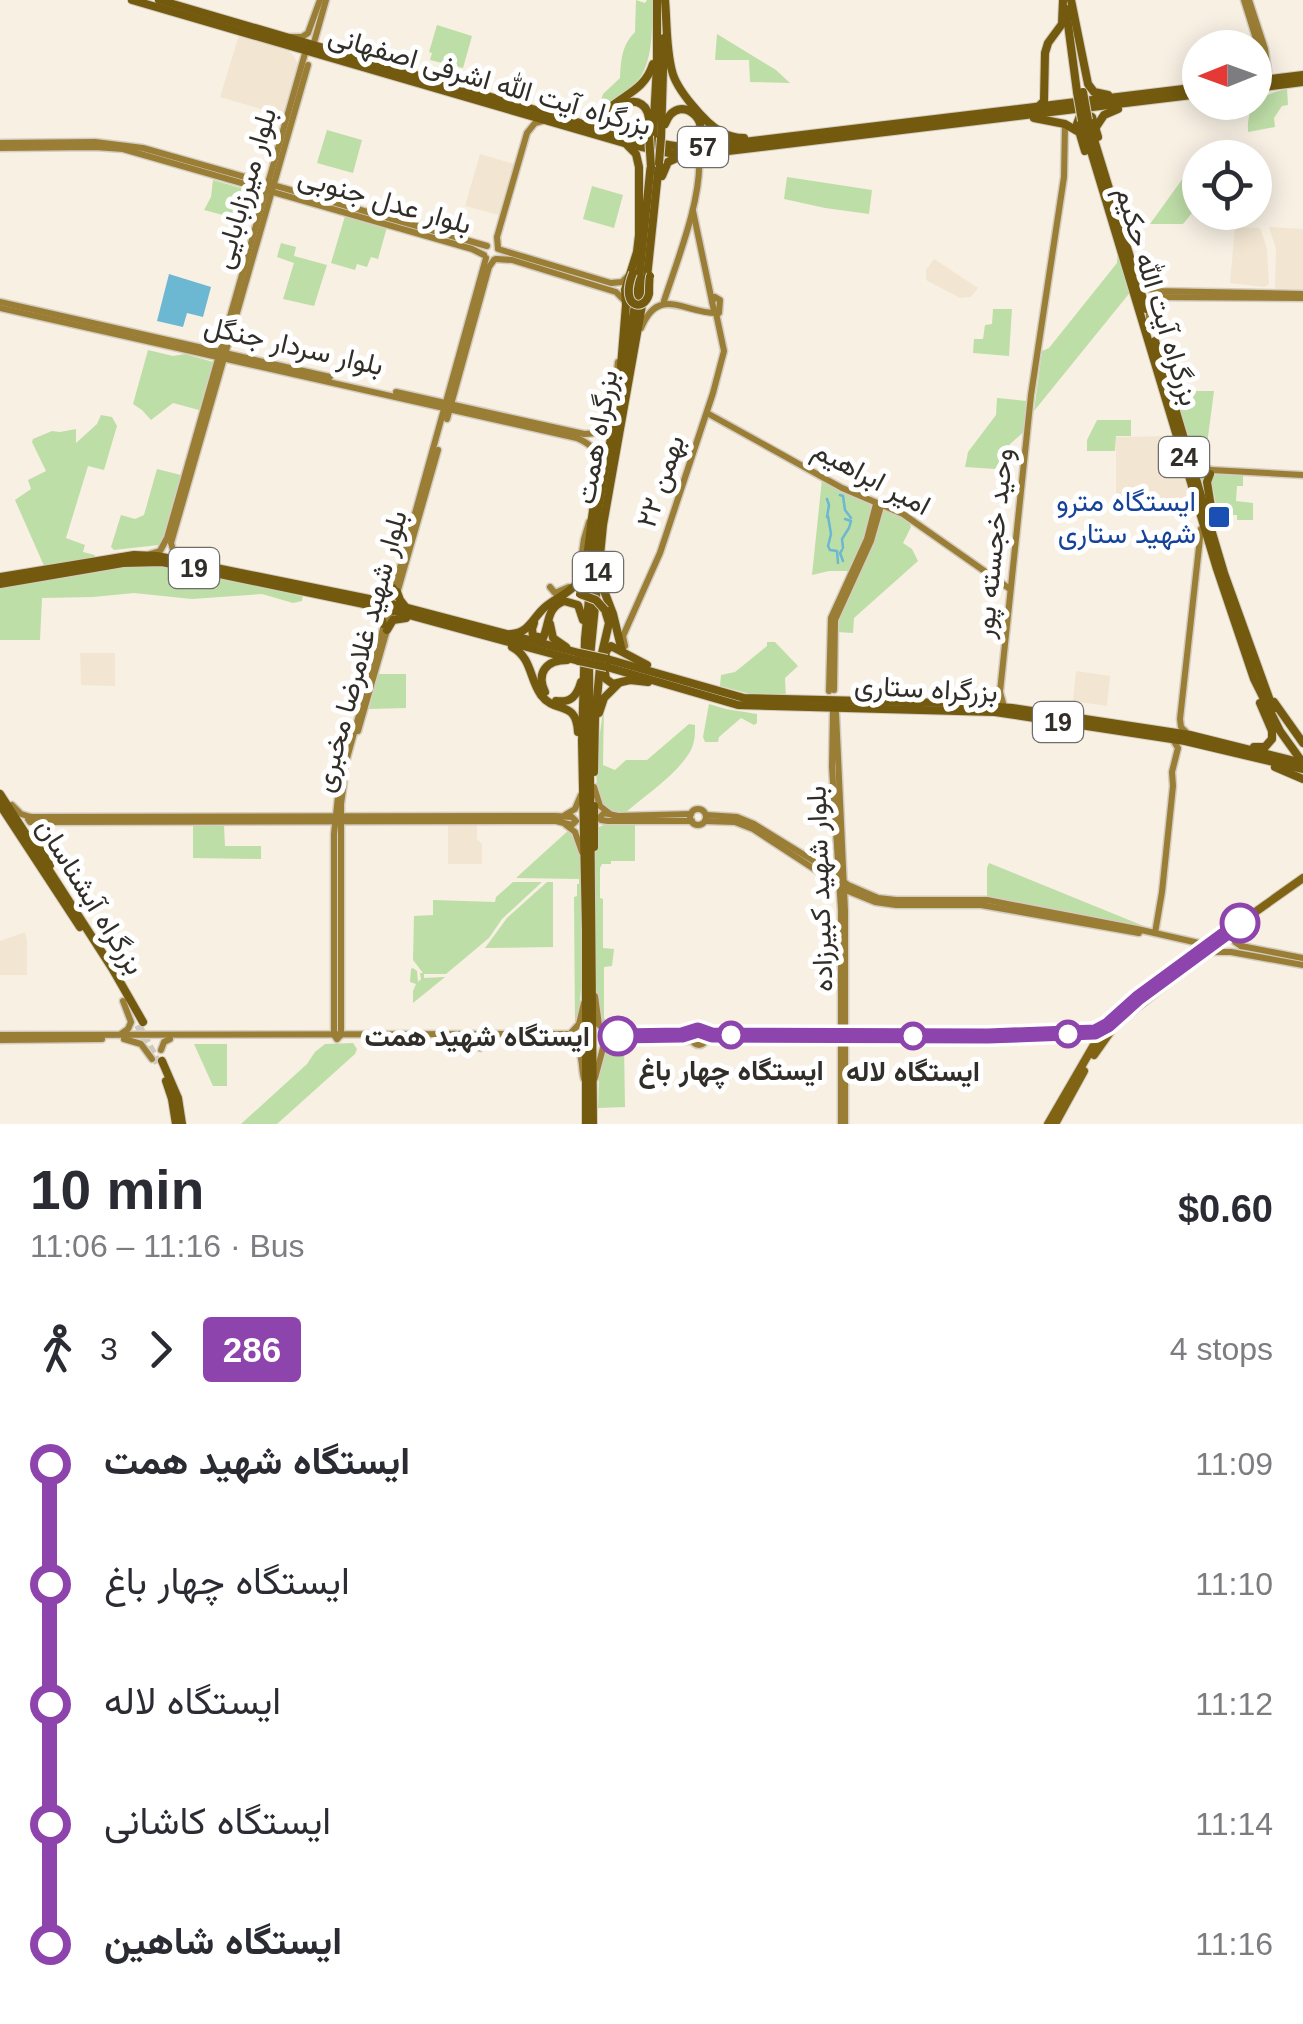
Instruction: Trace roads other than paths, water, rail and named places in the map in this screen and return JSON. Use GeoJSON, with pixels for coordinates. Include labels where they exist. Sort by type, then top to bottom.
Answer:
{"type":"FeatureCollection","features":[{"type":"Feature","properties":{"kind":"highway","name":"بزرگراه آیت الله اشرفی اصفهانی"},"geometry":{"type":"LineString","coordinates":[[132,0],[329,52]]}},
{"type":"Feature","properties":{"kind":"highway","name":"بزرگراه آیت الله اشرفی اصفهانی"},"geometry":{"type":"LineString","coordinates":[[160,0],[292,42]]}},
{"type":"Feature","properties":{"kind":"highway","name":"بزرگراه همت"},"geometry":{"type":"LineString","coordinates":[[656,0],[657,140]]}},
{"type":"Feature","properties":{"kind":"highway","name":"بزرگراه همت"},"geometry":{"type":"LineString","coordinates":[[589,1124],[589,667],[609,491],[648,276],[656,197],[665,0]]}},
{"type":"Feature","properties":{"kind":"highway"},"geometry":{"type":"LineString","coordinates":[[665,0],[670,66],[680,87],[721,132],[736,138],[758,139]]}},
{"type":"Feature","properties":{"kind":"highway"},"geometry":{"type":"LineString","coordinates":[[1067,0],[1090,88],[1105,95],[1141,95]]}},
{"type":"Feature","properties":{"kind":"highway"},"geometry":{"type":"LineString","coordinates":[[1036,108],[1044,102],[1045,52],[1062,24],[1067,0]]}},
{"type":"Feature","properties":{"kind":"highway","name":"بزرگراه آیت الله حکیم"},"geometry":{"type":"LineString","coordinates":[[1067,0],[1080,92],[1217,569],[1254,679],[1280,731],[1302,761]]}},
{"type":"Feature","properties":{"kind":"highway"},"geometry":{"type":"LineString","coordinates":[[586,123],[596,122],[642,86],[652,68],[657,40]]}},
{"type":"Feature","properties":{"kind":"highway","name":"57"},"geometry":{"type":"LineString","coordinates":[[329,52],[522,108]]}},
{"type":"Feature","properties":{"kind":"highway"},"geometry":{"type":"LineString","coordinates":[[1272,81],[1303,77]]}},
{"type":"Feature","properties":{"kind":"highway","name":"بزرگراه آیت الله اشرفی اصفهانی"},"geometry":{"type":"LineString","coordinates":[[522,108],[624,143],[674,154],[713,153],[1036,108],[1182,92]]}},
{"type":"Feature","properties":{"kind":"highway","name":"بزرگراه آیت الله اشرفی اصفهانی"},"geometry":{"type":"LineString","coordinates":[[899,127],[1023,117],[1182,95]]}},
{"type":"Feature","properties":{"kind":"highway"},"geometry":{"type":"LineString","coordinates":[[1089,123],[1112,110],[1170,98]]}},
{"type":"Feature","properties":{"kind":"highway"},"geometry":{"type":"LineString","coordinates":[[657,140],[648,108],[634,102],[621,106],[617,117],[622,130],[657,140],[680,145],[694,140],[700,131],[698,118],[688,110],[672,112],[657,140]]}},
{"type":"Feature","properties":{"kind":"highway","name":"بزرگراه آیت الله اشرفی اصفهانی"},"geometry":{"type":"LineString","coordinates":[[522,108],[695,148],[886,129]]}},
{"type":"Feature","properties":{"kind":"highway"},"geometry":{"type":"LineString","coordinates":[[1089,123],[1092,117],[1083,115],[1077,121],[1088,161],[1112,206]]}},
{"type":"Feature","properties":{"kind":"highway"},"geometry":{"type":"LineString","coordinates":[[1023,117],[1065,124],[1080,135]]}},
{"type":"Feature","properties":{"kind":"highway"},"geometry":{"type":"LineString","coordinates":[[624,143],[634,151],[639,167],[639,235]]}},
{"type":"Feature","properties":{"kind":"highway"},"geometry":{"type":"LineString","coordinates":[[674,154],[666,160],[656,180],[657,210],[648,298],[638,304],[630,301],[627,294],[644,199],[656,180],[666,164],[672,158],[700,157]]}},
{"type":"Feature","properties":{"kind":"highway","name":"بزرگراه همت"},"geometry":{"type":"LineString","coordinates":[[589,1124],[592,959],[582,769],[585,639],[598,509],[656,180]]}},
{"type":"Feature","properties":{"kind":"highway"},"geometry":{"type":"LineString","coordinates":[[656,197],[657,210]]}},
{"type":"Feature","properties":{"kind":"highway","name":"بزرگراه آیت الله حکیم"},"geometry":{"type":"LineString","coordinates":[[1112,206],[1264,688],[1302,761]]}},
{"type":"Feature","properties":{"kind":"highway"},"geometry":{"type":"LineString","coordinates":[[617,410],[625,290],[632,272]]}},
{"type":"Feature","properties":{"kind":"highway"},"geometry":{"type":"LineString","coordinates":[[1189,454],[1197,469],[1209,471],[1207,482],[1218,550]]}},
{"type":"Feature","properties":{"kind":"highway"},"geometry":{"type":"LineString","coordinates":[[494,635],[520,633],[581,577],[591,519],[606,468]]}},
{"type":"Feature","properties":{"kind":"highway"},"geometry":{"type":"LineString","coordinates":[[1188,471],[1201,529]]}},
{"type":"Feature","properties":{"kind":"highway"},"geometry":{"type":"LineString","coordinates":[[609,491],[603,588],[623,648]]}},
{"type":"Feature","properties":{"kind":"highway"},"geometry":{"type":"LineString","coordinates":[[1198,550],[1202,546],[1208,548],[1217,569]]}},
{"type":"Feature","properties":{"kind":"highway","name":"19"},"geometry":{"type":"LineString","coordinates":[[0,581],[144,555],[184,560],[370,600],[418,618],[607,663]]}},
{"type":"Feature","properties":{"kind":"highway","name":"19"},"geometry":{"type":"LineString","coordinates":[[0,581],[152,561],[356,603],[407,608],[494,635]]}},
{"type":"Feature","properties":{"kind":"highway"},"geometry":{"type":"LineString","coordinates":[[370,600],[384,598],[395,590],[407,608]]}},
{"type":"Feature","properties":{"kind":"highway"},"geometry":{"type":"LineString","coordinates":[[551,601],[580,594],[598,601],[605,610],[609,623],[596,702]]}},
{"type":"Feature","properties":{"kind":"highway"},"geometry":{"type":"LineString","coordinates":[[536,618],[532,632],[539,638],[558,603],[574,602],[582,615],[585,639]]}},
{"type":"Feature","properties":{"kind":"highway"},"geometry":{"type":"LineString","coordinates":[[356,603],[378,612],[385,627],[395,619],[418,618]]}},
{"type":"Feature","properties":{"kind":"highway"},"geometry":{"type":"LineString","coordinates":[[579,657],[557,642],[550,624],[553,613],[562,604],[571,604],[582,615]]}},
{"type":"Feature","properties":{"kind":"highway"},"geometry":{"type":"LineString","coordinates":[[587,867],[595,836],[594,616]]}},
{"type":"Feature","properties":{"kind":"highway"},"geometry":{"type":"LineString","coordinates":[[494,635],[521,652],[542,696],[575,716],[582,769]]}},
{"type":"Feature","properties":{"kind":"highway"},"geometry":{"type":"LineString","coordinates":[[762,699],[639,662],[623,648],[609,648],[605,656],[605,676],[609,682],[646,682],[732,708],[775,707]]}},
{"type":"Feature","properties":{"kind":"highway"},"geometry":{"type":"LineString","coordinates":[[579,657],[550,663],[544,670],[542,686],[550,698],[566,701],[576,694],[584,673]]}},
{"type":"Feature","properties":{"kind":"highway","name":"بزرگراه ستاری"},"geometry":{"type":"LineString","coordinates":[[607,663],[730,695],[811,704],[994,712],[1302,761]]}},
{"type":"Feature","properties":{"kind":"highway","name":"بزرگراه ستاری"},"geometry":{"type":"LineString","coordinates":[[607,663],[722,702],[748,706],[850,700],[1012,708],[1201,738],[1302,761]]}},
{"type":"Feature","properties":{"kind":"highway"},"geometry":{"type":"LineString","coordinates":[[1201,738],[1260,748],[1271,742],[1272,732],[1254,679]]}},
{"type":"Feature","properties":{"kind":"highway"},"geometry":{"type":"LineString","coordinates":[[596,730],[604,698],[622,682]]}},
{"type":"Feature","properties":{"kind":"highway"},"geometry":{"type":"LineString","coordinates":[[1264,688],[1303,744]]}},
{"type":"Feature","properties":{"kind":"highway"},"geometry":{"type":"LineString","coordinates":[[1228,751],[1274,766],[1303,782]]}},
{"type":"Feature","properties":{"kind":"highway"},"geometry":{"type":"LineString","coordinates":[[0,786],[51,870]]}},
{"type":"Feature","properties":{"kind":"highway","name":"بزرگراه آبشناسان"},"geometry":{"type":"LineString","coordinates":[[0,794],[120,981],[142,1028]]}},
{"type":"Feature","properties":{"kind":"highway","name":"بزرگراه آبشناسان"},"geometry":{"type":"LineString","coordinates":[[0,805],[142,1028]]}},
{"type":"Feature","properties":{"kind":"highway"},"geometry":{"type":"LineString","coordinates":[[37,840],[51,870]]}},
{"type":"Feature","properties":{"kind":"highway"},"geometry":{"type":"LineString","coordinates":[[157,1061],[179,1124]]}},
{"type":"Feature","properties":{"kind":"main road","name":"بلوار میرزابابایی"},"geometry":{"type":"LineString","coordinates":[[169,540],[323,0]]}},
{"type":"Feature","properties":{"kind":"main road"},"geometry":{"type":"LineString","coordinates":[[1247,0],[1256,30]]}},
{"type":"Feature","properties":{"kind":"main road"},"geometry":{"type":"LineString","coordinates":[[292,42],[299,56],[310,47],[322,41],[329,52],[322,58],[310,47],[305,35],[292,42]]}},
{"type":"Feature","properties":{"kind":"main road"},"geometry":{"type":"LineString","coordinates":[[1272,72],[1303,77]]}},
{"type":"Feature","properties":{"kind":"main road"},"geometry":{"type":"LineString","coordinates":[[490,258],[529,118],[522,108]]}},
{"type":"Feature","properties":{"kind":"main road"},"geometry":{"type":"LineString","coordinates":[[524,139],[536,123],[550,120]]}},
{"type":"Feature","properties":{"kind":"main road","name":"وحید خجسته پور"},"geometry":{"type":"LineString","coordinates":[[999,702],[1032,398],[1064,171],[1065,124]]}},
{"type":"Feature","properties":{"kind":"main road","name":"بلوار عدل جنوبی"},"geometry":{"type":"LineString","coordinates":[[0,146],[123,149],[284,192],[472,249],[490,258],[565,272],[604,289],[616,288]]}},
{"type":"Feature","properties":{"kind":"main road"},"geometry":{"type":"LineString","coordinates":[[636,343],[647,314],[664,302],[695,206],[703,162],[713,153]]}},
{"type":"Feature","properties":{"kind":"main road"},"geometry":{"type":"LineString","coordinates":[[695,206],[700,157]]}},
{"type":"Feature","properties":{"kind":"main road"},"geometry":{"type":"LineString","coordinates":[[274,176],[284,192],[266,203],[256,184],[274,176]]}},
{"type":"Feature","properties":{"kind":"main road","name":"بلوار عدل جنوبی"},"geometry":{"type":"LineString","coordinates":[[284,192],[493,247],[616,288]]}},
{"type":"Feature","properties":{"kind":"main road","name":"۲۲ بهمن"},"geometry":{"type":"LineString","coordinates":[[623,648],[623,636],[660,552],[724,351],[695,206]]}},
{"type":"Feature","properties":{"kind":"main road"},"geometry":{"type":"LineString","coordinates":[[490,258],[484,250],[493,247]]}},
{"type":"Feature","properties":{"kind":"main road","name":"بلوار شهید غلامرضا مخبری"},"geometry":{"type":"LineString","coordinates":[[335,1036],[338,802],[343,768],[490,258]]}},
{"type":"Feature","properties":{"kind":"main road"},"geometry":{"type":"LineString","coordinates":[[625,306],[616,288],[632,272]]}},
{"type":"Feature","properties":{"kind":"main road"},"geometry":{"type":"LineString","coordinates":[[648,276],[649,299],[656,303],[672,303],[712,314],[715,306]]}},
{"type":"Feature","properties":{"kind":"main road"},"geometry":{"type":"LineString","coordinates":[[1138,282],[1155,294],[1303,296]]}},
{"type":"Feature","properties":{"kind":"main road"},"geometry":{"type":"LineString","coordinates":[[604,289],[625,306]]}},
{"type":"Feature","properties":{"kind":"main road"},"geometry":{"type":"LineString","coordinates":[[1149,321],[1149,303],[1155,294]]}},
{"type":"Feature","properties":{"kind":"main road","name":"بلوار سردار جنگل"},"geometry":{"type":"LineString","coordinates":[[0,305],[245,356],[578,436]]}},
{"type":"Feature","properties":{"kind":"main road","name":"بلوار سردار جنگل"},"geometry":{"type":"LineString","coordinates":[[0,305],[429,399]]}},
{"type":"Feature","properties":{"kind":"main road"},"geometry":{"type":"LineString","coordinates":[[201,348],[216,344],[229,332],[245,356]]}},
{"type":"Feature","properties":{"kind":"main road"},"geometry":{"type":"LineString","coordinates":[[578,436],[594,434],[607,425],[623,336]]}},
{"type":"Feature","properties":{"kind":"main road"},"geometry":{"type":"LineString","coordinates":[[452,392],[461,409],[444,421],[429,399],[452,392]]}},
{"type":"Feature","properties":{"kind":"main road","name":"امیر ابراهیم"},"geometry":{"type":"LineString","coordinates":[[707,413],[878,508],[910,518],[1010,589]]}},
{"type":"Feature","properties":{"kind":"main road"},"geometry":{"type":"LineString","coordinates":[[550,587],[554,593],[560,592],[578,576],[602,470],[600,456],[578,436]]}},
{"type":"Feature","properties":{"kind":"main road"},"geometry":{"type":"LineString","coordinates":[[1209,471],[1303,475]]}},
{"type":"Feature","properties":{"kind":"main road"},"geometry":{"type":"LineString","coordinates":[[832,691],[835,620],[870,541],[878,508]]}},
{"type":"Feature","properties":{"kind":"main road"},"geometry":{"type":"LineString","coordinates":[[1190,736],[1180,722],[1201,529]]}},
{"type":"Feature","properties":{"kind":"main road"},"geometry":{"type":"LineString","coordinates":[[144,555],[160,551],[169,540],[174,553],[184,560]]}},
{"type":"Feature","properties":{"kind":"main road"},"geometry":{"type":"LineString","coordinates":[[997,582],[1007,582],[1012,575]]}},
{"type":"Feature","properties":{"kind":"main road"},"geometry":{"type":"LineString","coordinates":[[832,691],[850,700]]}},
{"type":"Feature","properties":{"kind":"main road"},"geometry":{"type":"LineString","coordinates":[[832,691],[811,704],[833,718],[858,707]]}},
{"type":"Feature","properties":{"kind":"main road","name":"بلوار شهید کبیرزاده"},"geometry":{"type":"LineString","coordinates":[[833,718],[836,852],[842,881],[843,1124]]}},
{"type":"Feature","properties":{"kind":"main road","name":"بلوار شهید کبیرزاده"},"geometry":{"type":"LineString","coordinates":[[833,718],[845,911],[840,1038]]}},
{"type":"Feature","properties":{"kind":"main road"},"geometry":{"type":"LineString","coordinates":[[1157,934],[1164,902],[1172,772],[1177,754],[1177,744],[1172,739]]}},
{"type":"Feature","properties":{"kind":"main road"},"geometry":{"type":"LineString","coordinates":[[594,787],[602,808],[612,818]]}},
{"type":"Feature","properties":{"kind":"main road"},"geometry":{"type":"LineString","coordinates":[[31,817],[30,822],[556,818],[575,809],[583,789]]}},
{"type":"Feature","properties":{"kind":"main road"},"geometry":{"type":"LineString","coordinates":[[323,818],[338,802],[352,818]]}},
{"type":"Feature","properties":{"kind":"main road"},"geometry":{"type":"LineString","coordinates":[[12,806],[31,817],[179,819]]}},
{"type":"Feature","properties":{"kind":"main road"},"geometry":{"type":"LineString","coordinates":[[692,818],[700,810],[706,818],[753,828],[842,881],[850,881],[864,896]]}},
{"type":"Feature","properties":{"kind":"main road"},"geometry":{"type":"LineString","coordinates":[[323,818],[338,834],[352,818]]}},
{"type":"Feature","properties":{"kind":"main road"},"geometry":{"type":"LineString","coordinates":[[556,818],[575,832],[587,867]]}},
{"type":"Feature","properties":{"kind":"main road"},"geometry":{"type":"LineString","coordinates":[[595,836],[598,827],[612,818],[692,818],[700,825],[706,818],[737,818],[754,824],[864,896],[896,905],[981,905],[1202,944],[1213,942]]}},
{"type":"Feature","properties":{"kind":"main road"},"geometry":{"type":"LineString","coordinates":[[37,840],[35,827],[44,822]]}},
{"type":"Feature","properties":{"kind":"main road"},"geometry":{"type":"LineString","coordinates":[[822,866],[832,864],[836,852]]}},
{"type":"Feature","properties":{"kind":"main road"},"geometry":{"type":"LineString","coordinates":[[1152,992],[1188,961],[1303,881]]}},
{"type":"Feature","properties":{"kind":"main road"},"geometry":{"type":"LineString","coordinates":[[840,1038],[1080,1036],[1098,1031],[1213,942],[1303,881]]}},
{"type":"Feature","properties":{"kind":"main road"},"geometry":{"type":"LineString","coordinates":[[845,911],[850,900],[864,896]]}},
{"type":"Feature","properties":{"kind":"main road"},"geometry":{"type":"LineString","coordinates":[[1157,934],[1198,945],[1204,952]]}},
{"type":"Feature","properties":{"kind":"main road"},"geometry":{"type":"LineString","coordinates":[[1232,934],[1240,950]]}},
{"type":"Feature","properties":{"kind":"main road"},"geometry":{"type":"LineString","coordinates":[[1181,940],[1188,961]]}},
{"type":"Feature","properties":{"kind":"main road"},"geometry":{"type":"LineString","coordinates":[[1204,952],[1240,950],[1303,961]]}},
{"type":"Feature","properties":{"kind":"main road"},"geometry":{"type":"LineString","coordinates":[[592,959],[599,1025],[607,1033],[616,1037],[692,1037],[700,1045],[705,1037]]}},
{"type":"Feature","properties":{"kind":"main road"},"geometry":{"type":"LineString","coordinates":[[570,1038],[579,1024],[586,992]]}},
{"type":"Feature","properties":{"kind":"main road"},"geometry":{"type":"LineString","coordinates":[[122,1001],[130,1024],[122,1037]]}},
{"type":"Feature","properties":{"kind":"main road"},"geometry":{"type":"LineString","coordinates":[[1052,1124],[1107,1035],[1140,1001]]}},
{"type":"Feature","properties":{"kind":"main road"},"geometry":{"type":"LineString","coordinates":[[338,1024],[352,1036]]}},
{"type":"Feature","properties":{"kind":"main road"},"geometry":{"type":"LineString","coordinates":[[1052,1124],[1108,1025]]}},
{"type":"Feature","properties":{"kind":"main road"},"geometry":{"type":"LineString","coordinates":[[142,1028],[155,1037],[570,1038],[581,1054],[586,1086]]}},
{"type":"Feature","properties":{"kind":"main road"},"geometry":{"type":"LineString","coordinates":[[122,1037],[142,1028],[170,1037]]}},
{"type":"Feature","properties":{"kind":"main road"},"geometry":{"type":"LineString","coordinates":[[692,1037],[698,1030],[705,1037],[1080,1036]]}},
{"type":"Feature","properties":{"kind":"main road"},"geometry":{"type":"LineString","coordinates":[[335,1036],[570,1038]]}},
{"type":"Feature","properties":{"kind":"main road"},"geometry":{"type":"LineString","coordinates":[[1080,1036],[1088,1048],[1084,1062]]}},
{"type":"Feature","properties":{"kind":"main road"},"geometry":{"type":"LineString","coordinates":[[0,1037],[122,1037],[141,1044],[157,1061]]}},
{"type":"Feature","properties":{"kind":"main road"},"geometry":{"type":"LineString","coordinates":[[161,1050],[170,1037]]}},
{"type":"Feature","properties":{"kind":"main road"},"geometry":{"type":"LineString","coordinates":[[592,1111],[600,1054],[616,1037]]}},
{"type":"Feature","properties":{"kind":"main road"},"geometry":{"type":"LineString","coordinates":[[470,1039],[482,1048],[492,1038]]}},
{"type":"Feature","properties":{"kind":"main road"},"geometry":{"type":"LineString","coordinates":[[840,1038],[843,1050],[856,1040]]}},
{"type":"Feature","properties":{"kind":"water"},"geometry":{"type":"Polygon","coordinates":[[[169,274],[211,287],[203,317],[187,313],[183,327],[157,321],[169,274]]]}},
{"type":"Feature","properties":{"kind":"waterway"},"geometry":{"type":"LineString","coordinates":[[840,495],[851,518]]}},
{"type":"Feature","properties":{"kind":"waterway"},"geometry":{"type":"LineString","coordinates":[[827,499],[827,517]]}},
{"type":"Feature","properties":{"kind":"waterway"},"geometry":{"type":"LineString","coordinates":[[828,516],[828,546],[837,551],[838,563]]}},
{"type":"Feature","properties":{"kind":"waterway"},"geometry":{"type":"LineString","coordinates":[[843,548],[842,539],[851,521],[845,519]]}},
{"type":"Feature","properties":{"kind":"waterway"},"geometry":{"type":"LineString","coordinates":[[842,550],[843,561]]}},
{"type":"Feature","properties":{"kind":"tunnel"},"geometry":{"type":"LineString","coordinates":[[138,1025],[158,1063]]}},
{"type":"Feature","properties":{"kind":"place","name":"ایستگاه مترو شهید ستاری"},"geometry":{"type":"Point","coordinates":[1219,517]}},
{"type":"Feature","properties":{"kind":"place","name":"ایستگاه چهار باغ"},"geometry":{"type":"Point","coordinates":[731,1035]}},
{"type":"Feature","properties":{"kind":"place","name":"ایستگاه شهید همت"},"geometry":{"type":"Point","coordinates":[618,1036]}},
{"type":"Feature","properties":{"kind":"place","name":"ایستگاه لاله"},"geometry":{"type":"Point","coordinates":[913,1036]}}]}
